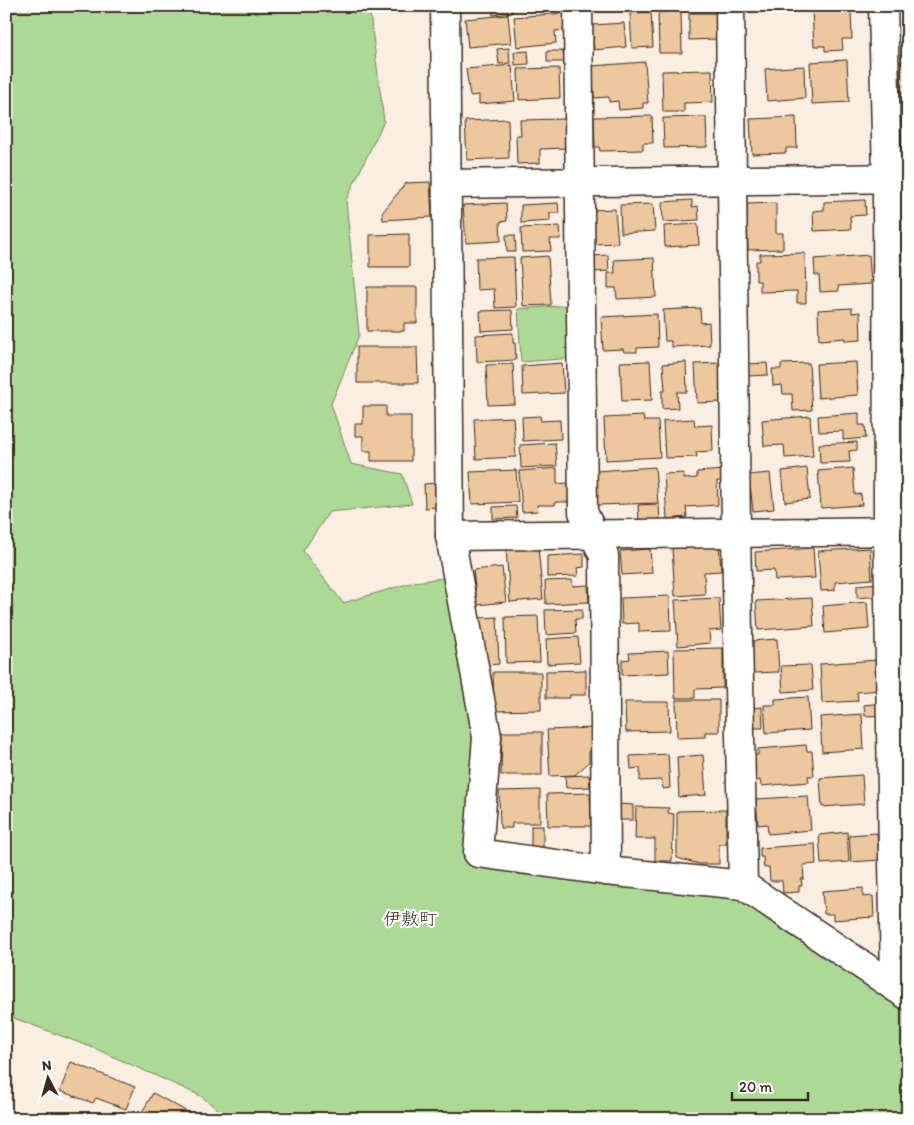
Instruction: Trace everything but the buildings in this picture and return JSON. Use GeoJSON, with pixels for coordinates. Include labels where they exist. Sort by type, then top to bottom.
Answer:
{"type":"FeatureCollection","features":[{"type":"Feature","properties":{"kind":"street"},"geometry":{"type":"LineString","coordinates":[[445,6],[450,536],[487,736],[478,853],[606,871],[743,885],[901,991]]}},
{"type":"Feature","properties":{"kind":"street"},"geometry":{"type":"LineString","coordinates":[[578,6],[583,512],[604,556],[606,871]]}},
{"type":"Feature","properties":{"kind":"street"},"geometry":{"type":"LineString","coordinates":[[730,6],[736,533],[743,885]]}},
{"type":"Feature","properties":{"kind":"street"},"geometry":{"type":"LineString","coordinates":[[883,6],[897,178],[901,991]]}},
{"type":"Feature","properties":{"kind":"street"},"geometry":{"type":"LineString","coordinates":[[448,184],[897,178]]}},
{"type":"Feature","properties":{"kind":"street"},"geometry":{"type":"LineString","coordinates":[[450,536],[898,531]]}},
{"type":"Feature","properties":{"kind":"green space"},"geometry":{"type":"Polygon","coordinates":[[[6,6],[369,6],[384,121],[346,200],[359,335],[331,404],[351,464],[402,474],[412,504],[329,512],[303,551],[343,603],[414,582],[443,578],[451,596],[477,740],[468,864],[524,875],[632,880],[744,897],[908,1009],[908,1119],[230,1119],[201,1096],[96,1049],[6,1015],[6,6]]]}},
{"type":"Feature","properties":{"kind":"green space"},"geometry":{"type":"Polygon","coordinates":[[[571,305],[574,358],[521,362],[518,309],[571,305]]]}},
{"type":"Feature","properties":{"kind":"district","name":"伊敷町"},"geometry":{"type":"Point","coordinates":[410,919]}}]}
